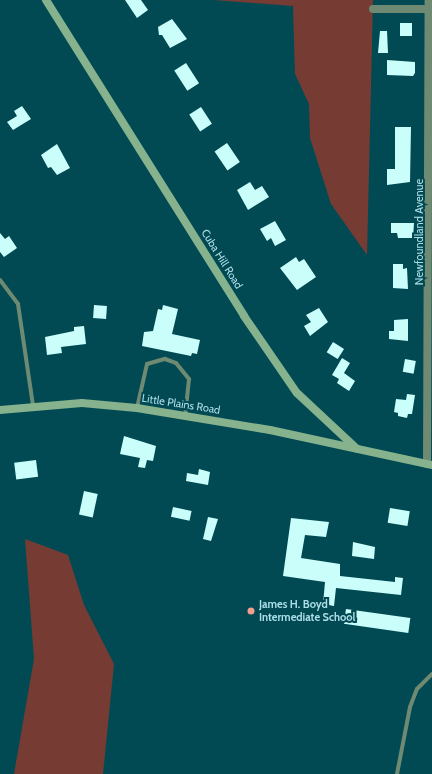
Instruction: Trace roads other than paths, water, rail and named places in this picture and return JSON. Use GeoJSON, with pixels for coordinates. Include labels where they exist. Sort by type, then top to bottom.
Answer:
{"type":"FeatureCollection","features":[{"type":"Feature","properties":{"kind":"main road","name":"Cuba Hill Road"},"geometry":{"type":"LineString","coordinates":[[46,0],[244,316],[297,393],[356,448]]}},
{"type":"Feature","properties":{"kind":"main road","name":"Little Plains Road"},"geometry":{"type":"LineString","coordinates":[[0,410],[32,406],[82,403],[137,408],[356,448]]}},
{"type":"Feature","properties":{"kind":"main road"},"geometry":{"type":"LineString","coordinates":[[356,448],[430,465]]}},
{"type":"Feature","properties":{"kind":"street","name":"Newfoundland Avenue"},"geometry":{"type":"LineString","coordinates":[[429,0],[431,10],[430,465]]}},
{"type":"Feature","properties":{"kind":"street"},"geometry":{"type":"LineString","coordinates":[[373,9],[431,10]]}},
{"type":"Feature","properties":{"kind":"lane"},"geometry":{"type":"LineString","coordinates":[[0,280],[18,304],[32,406]]}},
{"type":"Feature","properties":{"kind":"lane"},"geometry":{"type":"LineString","coordinates":[[137,408],[147,364],[165,359],[183,368],[189,379],[185,416]]}},
{"type":"Feature","properties":{"kind":"lane"},"geometry":{"type":"LineString","coordinates":[[398,774],[410,707],[417,689],[432,674]]}},
{"type":"Feature","properties":{"kind":"place","name":"James H. Boyd Intermediate School"},"geometry":{"type":"Point","coordinates":[251,611]}}]}
